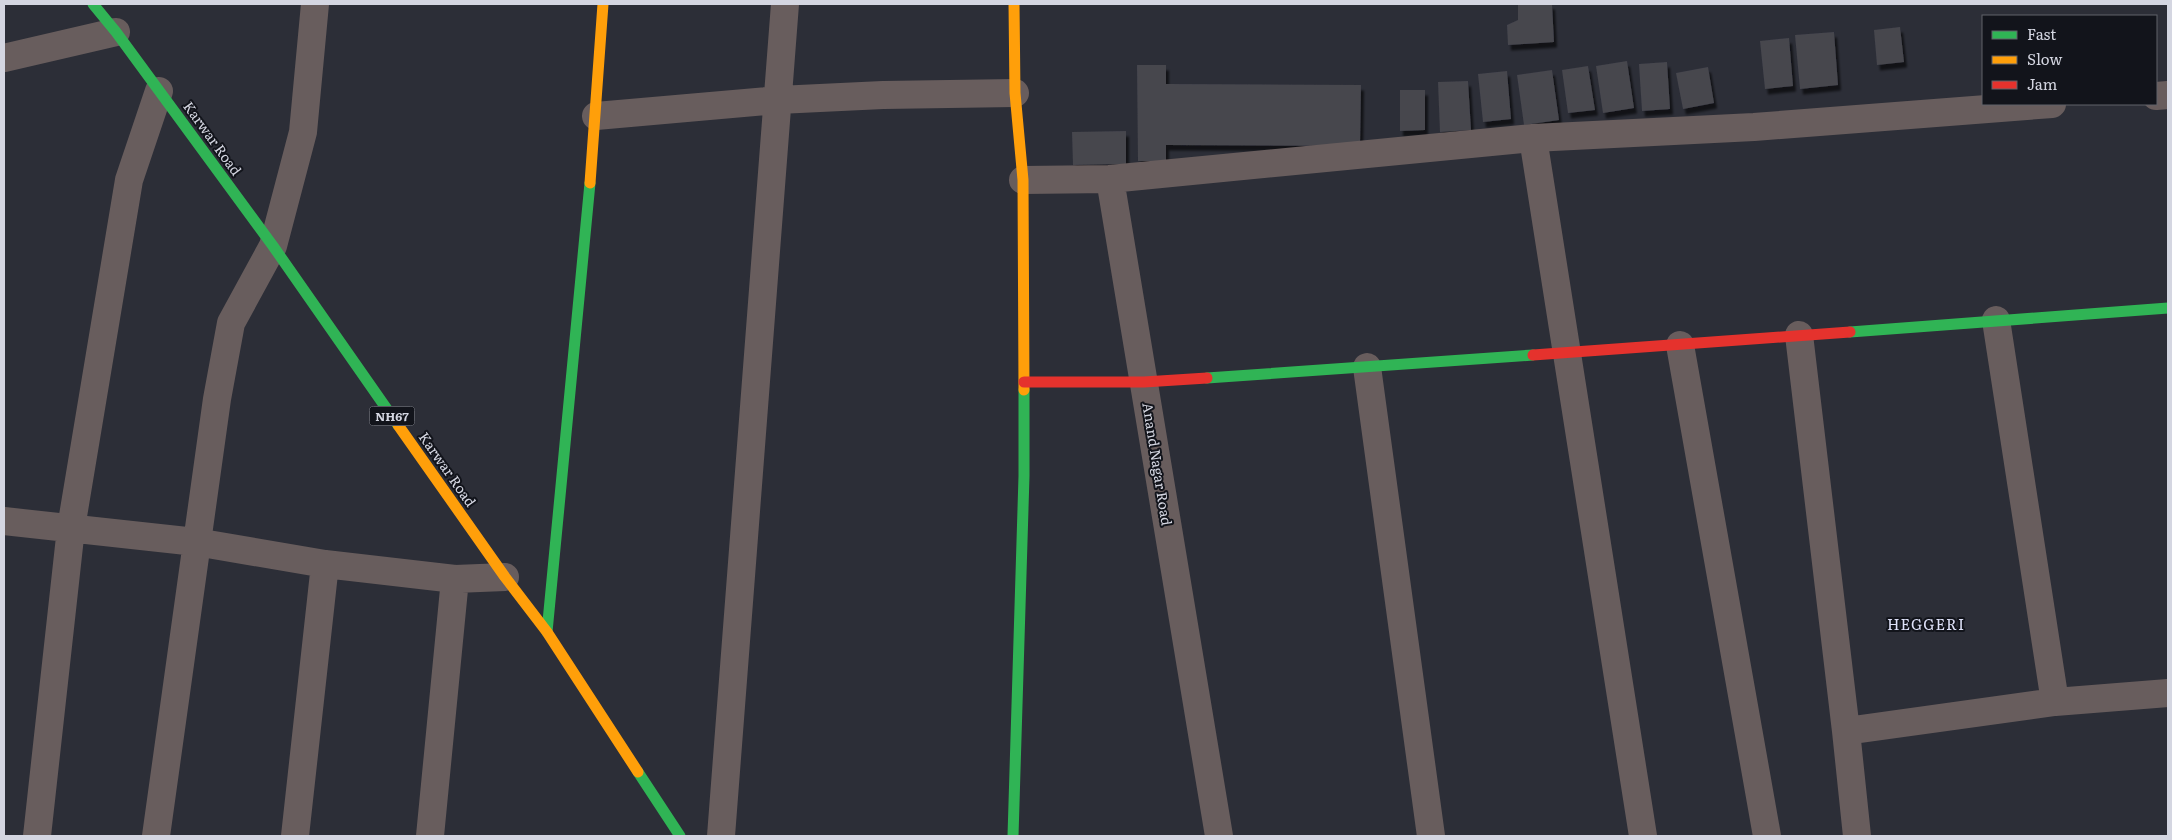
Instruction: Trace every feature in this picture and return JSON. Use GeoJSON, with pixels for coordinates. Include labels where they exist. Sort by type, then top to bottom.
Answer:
{"type":"FeatureCollection","features":[{"type":"Feature","properties":{"kind":"main road","name":"Karwar Road"},"geometry":{"type":"LineString","coordinates":[[93,4],[116,32],[273,246],[505,577],[547,632],[680,836]]}},
{"type":"Feature","properties":{"kind":"main road"},"geometry":{"type":"LineString","coordinates":[[547,632],[596,116],[603,4]]}},
{"type":"Feature","properties":{"kind":"main road"},"geometry":{"type":"LineString","coordinates":[[1013,836],[1024,476],[1023,180],[1015,93],[1014,4]]}},
{"type":"Feature","properties":{"kind":"main road"},"geometry":{"type":"LineString","coordinates":[[1024,382],[1144,382],[1680,345],[2168,308]]}},
{"type":"Feature","properties":{"kind":"street"},"geometry":{"type":"LineString","coordinates":[[156,836],[196,542],[217,399],[231,323],[273,246],[303,132],[314,4]]}},
{"type":"Feature","properties":{"kind":"street"},"geometry":{"type":"LineString","coordinates":[[721,836],[785,4]]}},
{"type":"Feature","properties":{"kind":"street"},"geometry":{"type":"LineString","coordinates":[[4,58],[116,32]]}},
{"type":"Feature","properties":{"kind":"street"},"geometry":{"type":"LineString","coordinates":[[37,836],[71,528],[129,180],[159,91]]}},
{"type":"Feature","properties":{"kind":"street"},"geometry":{"type":"LineString","coordinates":[[596,116],[778,100],[883,95],[1015,93]]}},
{"type":"Feature","properties":{"kind":"street"},"geometry":{"type":"LineString","coordinates":[[1023,180],[1110,179],[1533,138],[1754,127],[2039,105]]}},
{"type":"Feature","properties":{"kind":"street"},"geometry":{"type":"LineString","coordinates":[[1533,138],[1643,836]]}},
{"type":"Feature","properties":{"kind":"street","name":"Anand Nagar Road"},"geometry":{"type":"LineString","coordinates":[[1110,179],[1219,836]]}},
{"type":"Feature","properties":{"kind":"street"},"geometry":{"type":"LineString","coordinates":[[1996,320],[2054,702]]}},
{"type":"Feature","properties":{"kind":"street"},"geometry":{"type":"LineString","coordinates":[[1799,335],[1857,836]]}},
{"type":"Feature","properties":{"kind":"street"},"geometry":{"type":"LineString","coordinates":[[1680,345],[1767,836]]}},
{"type":"Feature","properties":{"kind":"street"},"geometry":{"type":"LineString","coordinates":[[1367,367],[1431,836]]}},
{"type":"Feature","properties":{"kind":"street"},"geometry":{"type":"LineString","coordinates":[[4,521],[196,542],[325,564],[455,578],[505,577]]}},
{"type":"Feature","properties":{"kind":"street"},"geometry":{"type":"LineString","coordinates":[[295,836],[325,564]]}},
{"type":"Feature","properties":{"kind":"street"},"geometry":{"type":"LineString","coordinates":[[430,836],[455,578]]}},
{"type":"Feature","properties":{"kind":"street"},"geometry":{"type":"LineString","coordinates":[[1846,731],[2054,702],[2168,693]]}},
{"type":"Feature","properties":{"kind":"building"},"geometry":{"type":"Polygon","coordinates":[[[1518,4],[1552,4],[1554,42],[1508,45],[1507,25],[1518,20],[1518,4]]]}},
{"type":"Feature","properties":{"kind":"building"},"geometry":{"type":"Polygon","coordinates":[[[1900,27],[1904,62],[1877,65],[1874,30],[1900,27]]]}},
{"type":"Feature","properties":{"kind":"building"},"geometry":{"type":"Polygon","coordinates":[[[1834,32],[1838,85],[1800,89],[1795,35],[1834,32]]]}},
{"type":"Feature","properties":{"kind":"building"},"geometry":{"type":"Polygon","coordinates":[[[1789,38],[1793,86],[1765,89],[1760,41],[1789,38]]]}},
{"type":"Feature","properties":{"kind":"building"},"geometry":{"type":"Polygon","coordinates":[[[1627,61],[1634,108],[1603,113],[1596,66],[1627,61]]]}},
{"type":"Feature","properties":{"kind":"building"},"geometry":{"type":"Polygon","coordinates":[[[1667,62],[1670,109],[1642,111],[1639,64],[1667,62]]]}},
{"type":"Feature","properties":{"kind":"building"},"geometry":{"type":"Polygon","coordinates":[[[1137,65],[1166,65],[1166,84],[1361,85],[1360,146],[1166,145],[1166,161],[1138,161],[1137,65]]]}},
{"type":"Feature","properties":{"kind":"building"},"geometry":{"type":"Polygon","coordinates":[[[1588,66],[1595,110],[1568,113],[1562,70],[1588,66]]]}},
{"type":"Feature","properties":{"kind":"building"},"geometry":{"type":"Polygon","coordinates":[[[1708,67],[1714,103],[1683,109],[1676,73],[1708,67]]]}},
{"type":"Feature","properties":{"kind":"building"},"geometry":{"type":"Polygon","coordinates":[[[1552,70],[1559,120],[1524,125],[1517,75],[1552,70]]]}},
{"type":"Feature","properties":{"kind":"building"},"geometry":{"type":"Polygon","coordinates":[[[1507,71],[1511,119],[1483,122],[1478,74],[1507,71]]]}},
{"type":"Feature","properties":{"kind":"building"},"geometry":{"type":"Polygon","coordinates":[[[1468,81],[1471,130],[1440,132],[1438,82],[1468,81]]]}},
{"type":"Feature","properties":{"kind":"building"},"geometry":{"type":"Polygon","coordinates":[[[1400,90],[1425,90],[1425,130],[1400,131],[1400,90]]]}},
{"type":"Feature","properties":{"kind":"building"},"geometry":{"type":"Polygon","coordinates":[[[1126,131],[1126,164],[1073,165],[1072,132],[1126,131]]]}},
{"type":"Feature","properties":{"kind":"traffic: fast"},"geometry":{"type":"LineString","coordinates":[[93,4],[116,32],[273,246],[398,425]]}},
{"type":"Feature","properties":{"kind":"traffic: fast"},"geometry":{"type":"LineString","coordinates":[[547,632],[590,183]]}},
{"type":"Feature","properties":{"kind":"traffic: fast"},"geometry":{"type":"LineString","coordinates":[[1850,332],[2168,308]]}},
{"type":"Feature","properties":{"kind":"traffic: fast"},"geometry":{"type":"LineString","coordinates":[[1207,378],[1533,355]]}},
{"type":"Feature","properties":{"kind":"traffic: fast"},"geometry":{"type":"LineString","coordinates":[[1013,836],[1024,476],[1024,390]]}},
{"type":"Feature","properties":{"kind":"traffic: fast"},"geometry":{"type":"LineString","coordinates":[[638,772],[680,836]]}},
{"type":"Feature","properties":{"kind":"traffic: slow"},"geometry":{"type":"LineString","coordinates":[[590,183],[603,4]]}},
{"type":"Feature","properties":{"kind":"traffic: slow"},"geometry":{"type":"LineString","coordinates":[[1014,4],[1015,93],[1023,180],[1024,390]]}},
{"type":"Feature","properties":{"kind":"traffic: slow"},"geometry":{"type":"LineString","coordinates":[[398,425],[505,577],[547,632],[638,772]]}},
{"type":"Feature","properties":{"kind":"traffic: jam"},"geometry":{"type":"LineString","coordinates":[[1533,355],[1850,332]]}},
{"type":"Feature","properties":{"kind":"traffic: jam"},"geometry":{"type":"LineString","coordinates":[[1024,382],[1144,382],[1207,378]]}},
{"type":"Feature","properties":{"kind":"district","name":"HEGGERI"},"geometry":{"type":"Point","coordinates":[1926,623]}}]}
